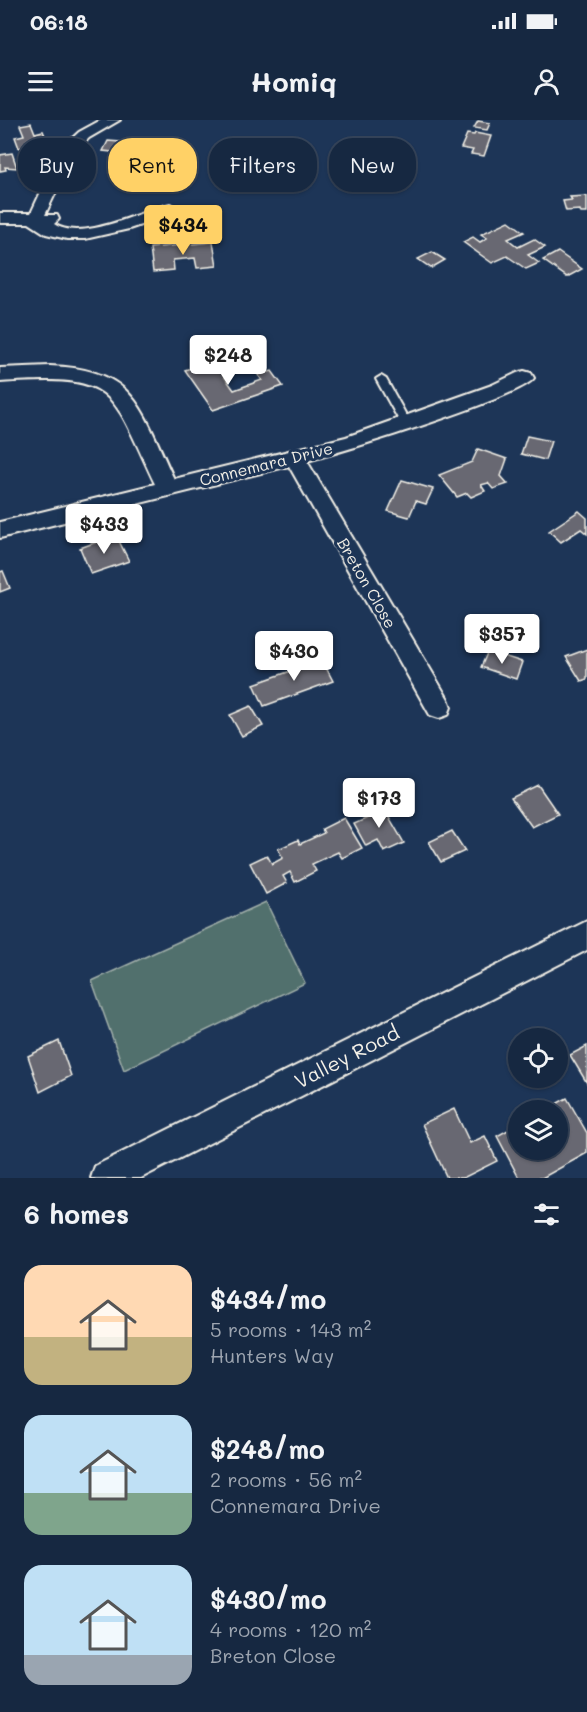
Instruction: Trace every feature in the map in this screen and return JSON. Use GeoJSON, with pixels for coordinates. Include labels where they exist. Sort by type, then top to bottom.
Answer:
{"type":"FeatureCollection","features":[{"type":"Feature","properties":{"kind":"street"},"geometry":{"type":"LineString","coordinates":[[37,218],[67,152],[84,135],[112,120]]}},
{"type":"Feature","properties":{"kind":"street"},"geometry":{"type":"LineString","coordinates":[[0,218],[37,218],[51,231],[81,234],[132,223],[170,209]]}},
{"type":"Feature","properties":{"kind":"street"},"geometry":{"type":"LineString","coordinates":[[0,375],[76,374],[107,385],[125,401],[168,488]]}},
{"type":"Feature","properties":{"kind":"street","name":"Connemara Drive"},"geometry":{"type":"LineString","coordinates":[[0,530],[296,458],[406,424],[499,390],[524,378]]}},
{"type":"Feature","properties":{"kind":"street","name":"Breton Close"},"geometry":{"type":"LineString","coordinates":[[296,458],[439,707]]}},
{"type":"Feature","properties":{"kind":"street","name":"Valley Road"},"geometry":{"type":"LineString","coordinates":[[106,1178],[587,934]]}},
{"type":"Feature","properties":{"kind":"lane"},"geometry":{"type":"LineString","coordinates":[[381,379],[406,424]]}},
{"type":"Feature","properties":{"kind":"green space"},"geometry":{"type":"Polygon","coordinates":[[[266,902],[305,983],[124,1070],[92,981],[266,902]]]}},
{"type":"Feature","properties":{"kind":"building"},"geometry":{"type":"Polygon","coordinates":[[[478,121],[490,123],[487,130],[474,128],[478,121]]]}},
{"type":"Feature","properties":{"kind":"building"},"geometry":{"type":"Polygon","coordinates":[[[31,123],[35,133],[43,131],[46,138],[18,138],[18,145],[15,137],[24,135],[20,125],[31,123]]]}},
{"type":"Feature","properties":{"kind":"building"},"geometry":{"type":"Polygon","coordinates":[[[475,133],[491,136],[484,156],[471,154],[473,150],[461,148],[467,134],[474,135],[475,133]]]}},
{"type":"Feature","properties":{"kind":"building"},"geometry":{"type":"Polygon","coordinates":[[[108,141],[108,152],[103,151],[108,141]]]}},
{"type":"Feature","properties":{"kind":"building"},"geometry":{"type":"Polygon","coordinates":[[[12,153],[17,168],[5,167],[6,170],[0,171],[0,155],[12,153]]]}},
{"type":"Feature","properties":{"kind":"building"},"geometry":{"type":"Polygon","coordinates":[[[587,196],[587,213],[581,213],[580,210],[566,211],[563,201],[572,200],[570,197],[587,196]]]}},
{"type":"Feature","properties":{"kind":"building"},"geometry":{"type":"Polygon","coordinates":[[[509,221],[524,232],[508,239],[518,247],[534,239],[545,247],[528,255],[539,263],[526,269],[507,256],[492,263],[463,242],[473,237],[480,242],[487,238],[481,234],[509,221]]]}},
{"type":"Feature","properties":{"kind":"building"},"geometry":{"type":"Polygon","coordinates":[[[213,242],[217,266],[197,268],[195,258],[173,260],[174,270],[153,272],[150,248],[213,242]]]}},
{"type":"Feature","properties":{"kind":"building"},"geometry":{"type":"Polygon","coordinates":[[[432,252],[445,260],[431,268],[418,259],[432,252]]]}},
{"type":"Feature","properties":{"kind":"building"},"geometry":{"type":"Polygon","coordinates":[[[558,252],[582,269],[567,277],[543,260],[558,252]]]}},
{"type":"Feature","properties":{"kind":"building"},"geometry":{"type":"Polygon","coordinates":[[[213,361],[234,390],[262,380],[258,375],[272,371],[283,386],[213,410],[185,370],[213,361]]]}},
{"type":"Feature","properties":{"kind":"building"},"geometry":{"type":"Polygon","coordinates":[[[527,436],[551,441],[545,460],[521,454],[527,436]]]}},
{"type":"Feature","properties":{"kind":"building"},"geometry":{"type":"Polygon","coordinates":[[[478,449],[507,459],[501,476],[508,484],[493,489],[488,483],[481,485],[485,491],[471,497],[467,493],[457,497],[439,475],[472,462],[478,449]]]}},
{"type":"Feature","properties":{"kind":"building"},"geometry":{"type":"Polygon","coordinates":[[[402,480],[433,489],[426,504],[416,501],[409,517],[388,511],[402,480]]]}},
{"type":"Feature","properties":{"kind":"building"},"geometry":{"type":"Polygon","coordinates":[[[579,511],[587,518],[587,534],[581,529],[561,542],[549,531],[579,511]]]}},
{"type":"Feature","properties":{"kind":"building"},"geometry":{"type":"Polygon","coordinates":[[[116,535],[129,561],[91,574],[80,548],[116,535]]]}},
{"type":"Feature","properties":{"kind":"building"},"geometry":{"type":"Polygon","coordinates":[[[3,571],[10,588],[0,592],[0,572],[3,571]]]}},
{"type":"Feature","properties":{"kind":"building"},"geometry":{"type":"Polygon","coordinates":[[[587,649],[587,679],[581,681],[566,657],[587,649]]]}},
{"type":"Feature","properties":{"kind":"building"},"geometry":{"type":"Polygon","coordinates":[[[488,651],[522,662],[516,679],[481,667],[488,651]]]}},
{"type":"Feature","properties":{"kind":"building"},"geometry":{"type":"Polygon","coordinates":[[[321,658],[333,681],[264,706],[254,684],[321,658]]]}},
{"type":"Feature","properties":{"kind":"building"},"geometry":{"type":"Polygon","coordinates":[[[251,706],[263,726],[242,736],[230,715],[251,706]]]}},
{"type":"Feature","properties":{"kind":"building"},"geometry":{"type":"Polygon","coordinates":[[[538,785],[558,814],[532,827],[511,798],[538,785]]]}},
{"type":"Feature","properties":{"kind":"building"},"geometry":{"type":"Polygon","coordinates":[[[381,803],[404,843],[384,852],[378,840],[366,846],[354,824],[368,818],[364,811],[381,803]]]}},
{"type":"Feature","properties":{"kind":"building"},"geometry":{"type":"Polygon","coordinates":[[[344,818],[362,848],[342,858],[338,852],[312,864],[316,871],[295,882],[290,872],[283,876],[287,883],[266,894],[250,863],[267,855],[272,864],[283,858],[278,849],[298,840],[300,844],[324,833],[322,829],[344,818]]]}},
{"type":"Feature","properties":{"kind":"building"},"geometry":{"type":"Polygon","coordinates":[[[452,831],[465,851],[441,862],[429,842],[452,831]]]}},
{"type":"Feature","properties":{"kind":"building"},"geometry":{"type":"Polygon","coordinates":[[[59,1041],[71,1076],[40,1092],[28,1056],[59,1041]]]}},
{"type":"Feature","properties":{"kind":"building"},"geometry":{"type":"Polygon","coordinates":[[[587,1046],[587,1083],[570,1055],[587,1046]]]}},
{"type":"Feature","properties":{"kind":"building"},"geometry":{"type":"Polygon","coordinates":[[[567,1098],[587,1133],[587,1153],[542,1178],[519,1178],[510,1160],[568,1160],[568,1100],[563,1100],[567,1098]]]}},
{"type":"Feature","properties":{"kind":"building"},"geometry":{"type":"Polygon","coordinates":[[[454,1109],[470,1143],[485,1136],[497,1161],[463,1178],[447,1178],[422,1124],[454,1109]]]}},
{"type":"Feature","properties":{"kind":"building"},"geometry":{"type":"Polygon","coordinates":[[[508,1130],[508,1157],[497,1136],[508,1130]]]}}]}
